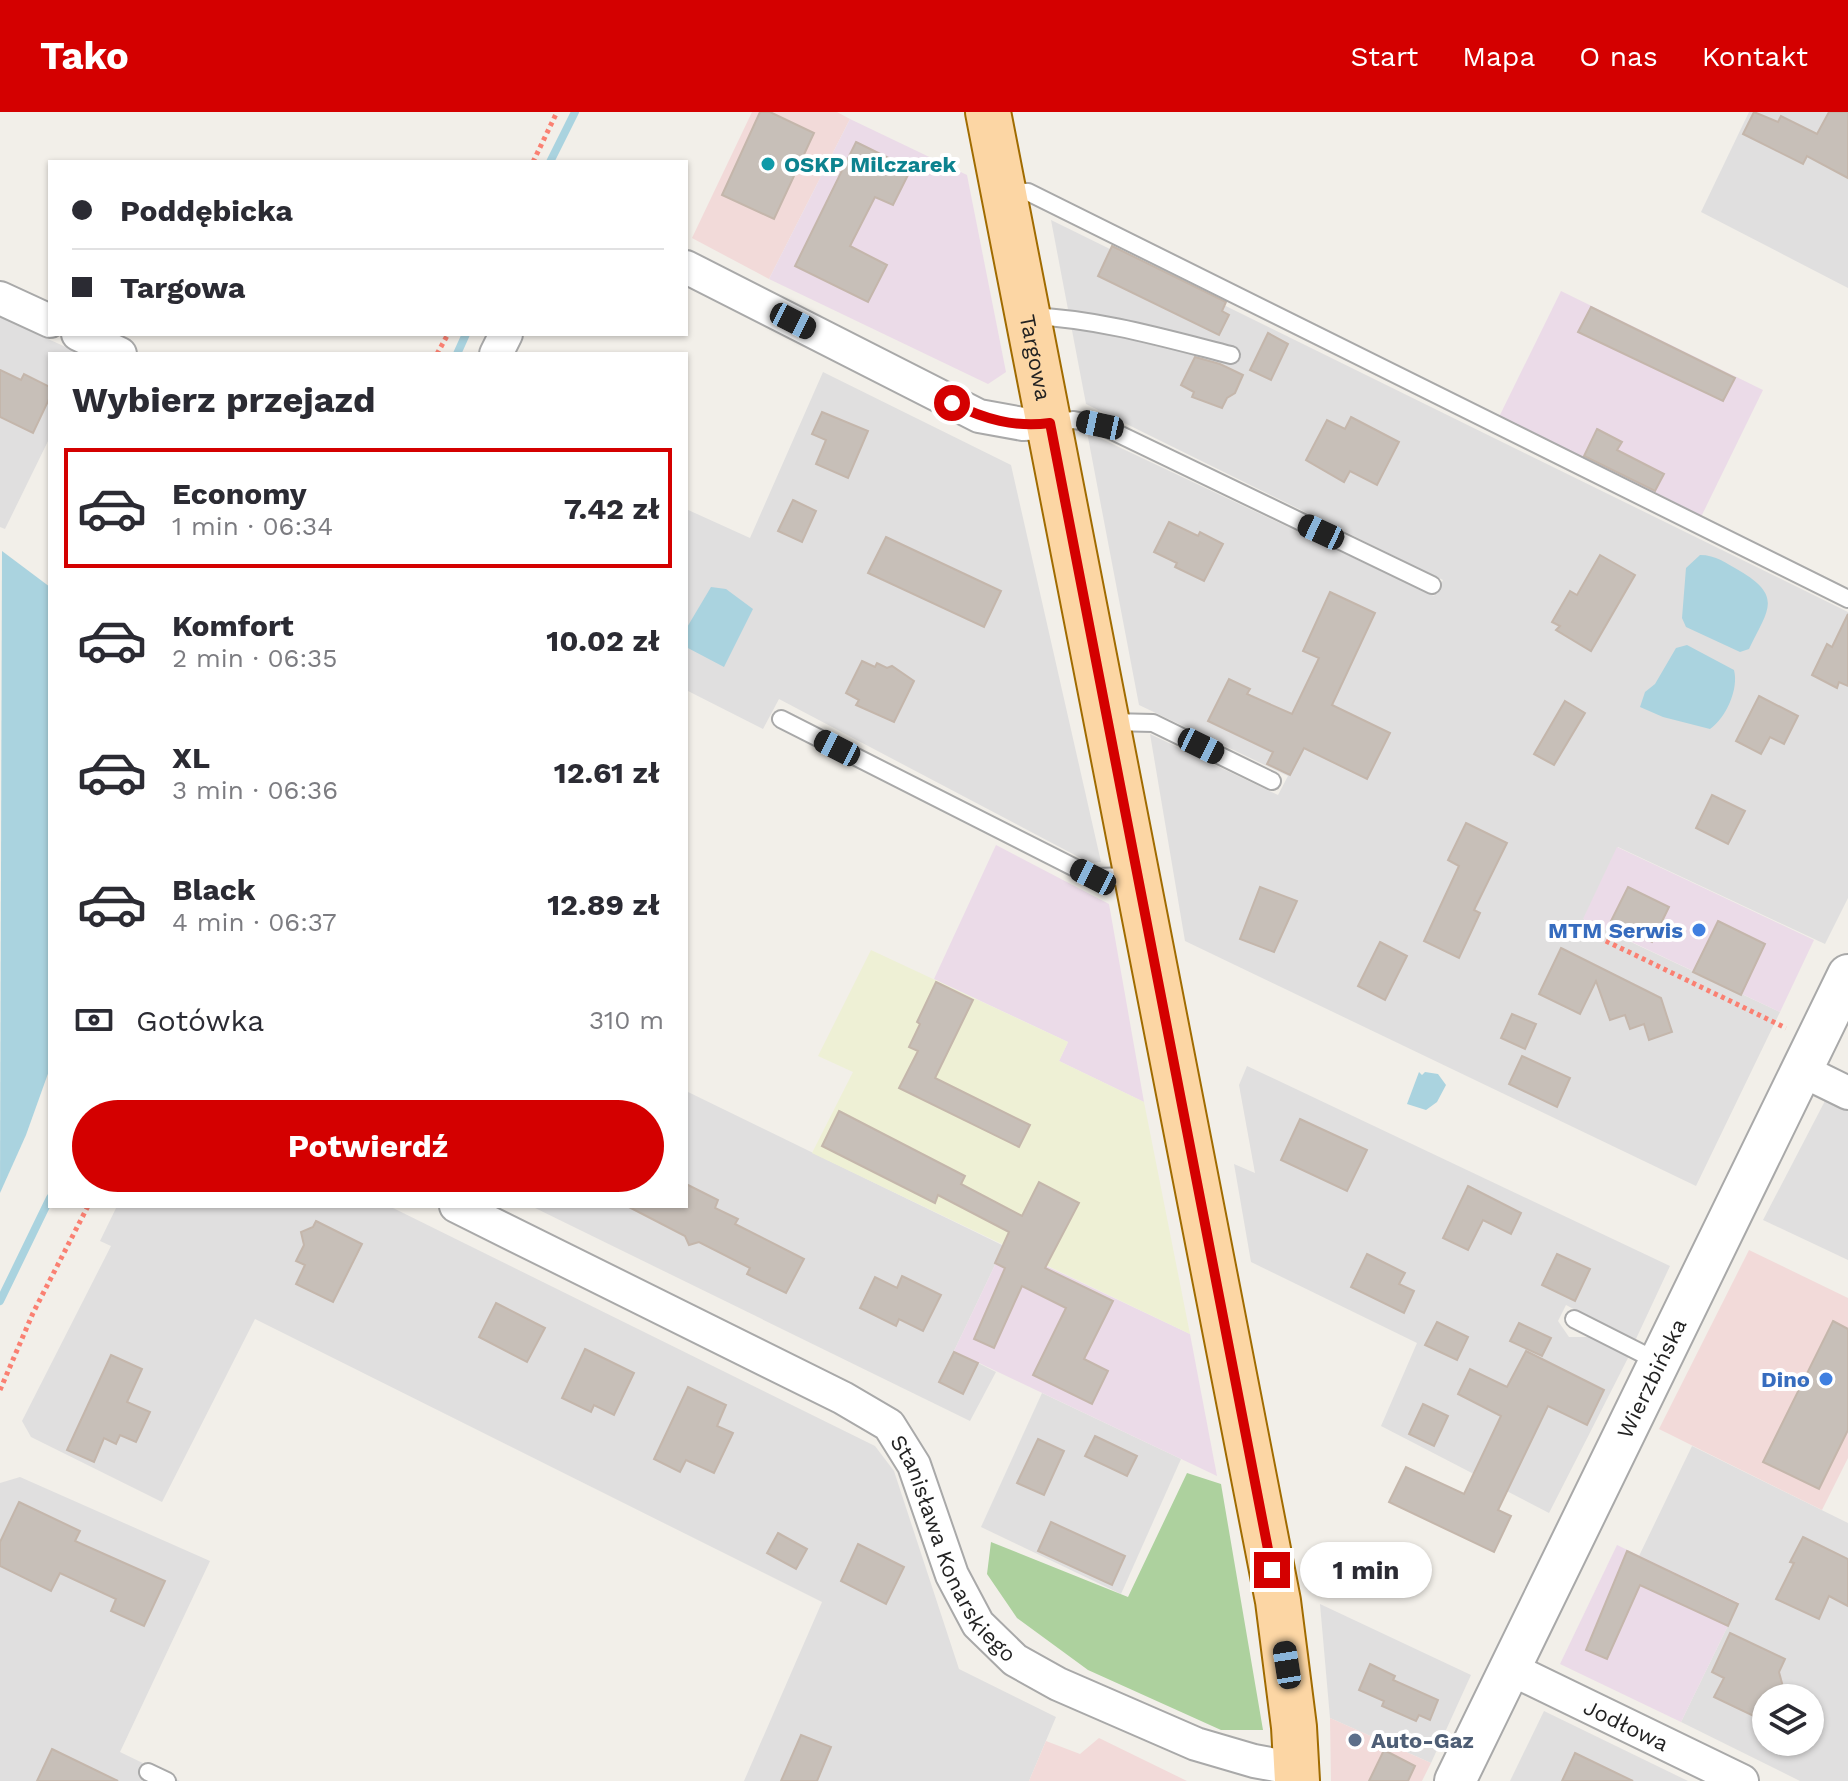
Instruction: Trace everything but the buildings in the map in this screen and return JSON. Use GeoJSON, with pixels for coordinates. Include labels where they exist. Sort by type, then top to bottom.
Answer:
{"type":"FeatureCollection","features":[{"type":"Feature","properties":{"kind":"main road","name":"Targowa"},"geometry":{"type":"LineString","coordinates":[[988,112],[1278,1601],[1297,1775]]}},
{"type":"Feature","properties":{"kind":"street"},"geometry":{"type":"LineString","coordinates":[[688,268],[979,416],[1023,424],[1050,423]]}},
{"type":"Feature","properties":{"kind":"street"},"geometry":{"type":"LineString","coordinates":[[0,298],[48,320]]}},
{"type":"Feature","properties":{"kind":"street"},"geometry":{"type":"LineString","coordinates":[[82,336],[116,352]]}},
{"type":"Feature","properties":{"kind":"street","name":"Wierzbińska"},"geometry":{"type":"LineString","coordinates":[[1455,1781],[1848,975]]}},
{"type":"Feature","properties":{"kind":"street"},"geometry":{"type":"LineString","coordinates":[[1808,1056],[1848,1093]]}},
{"type":"Feature","properties":{"kind":"street","name":"Stanisława Konarskiego"},"geometry":{"type":"LineString","coordinates":[[460,1208],[843,1398],[889,1425],[914,1465],[952,1575],[978,1624],[1015,1660],[1058,1684],[1196,1744],[1297,1775]]}},
{"type":"Feature","properties":{"kind":"street","name":"Jodłowa"},"geometry":{"type":"LineString","coordinates":[[1511,1669],[1742,1781]]}},
{"type":"Feature","properties":{"kind":"lane"},"geometry":{"type":"LineString","coordinates":[[1004,191],[1028,192],[1848,599]]}},
{"type":"Feature","properties":{"kind":"lane"},"geometry":{"type":"LineString","coordinates":[[1029,316],[1072,318],[1231,355]]}},
{"type":"Feature","properties":{"kind":"lane"},"geometry":{"type":"LineString","coordinates":[[1050,423],[1074,420],[1100,425],[1432,585]]}},
{"type":"Feature","properties":{"kind":"lane"},"geometry":{"type":"LineString","coordinates":[[781,719],[1093,877],[1138,876]]}},
{"type":"Feature","properties":{"kind":"lane"},"geometry":{"type":"LineString","coordinates":[[1108,722],[1153,723],[1272,781]]}},
{"type":"Feature","properties":{"kind":"lane"},"geometry":{"type":"LineString","coordinates":[[1574,1319],[1660,1363]]}},
{"type":"Feature","properties":{"kind":"lane"},"geometry":{"type":"LineString","coordinates":[[148,1772],[167,1781]]}},
{"type":"Feature","properties":{"kind":"path"},"geometry":{"type":"LineString","coordinates":[[534,160],[557,112]]}},
{"type":"Feature","properties":{"kind":"path"},"geometry":{"type":"LineString","coordinates":[[1577,927],[1808,1056]]}},
{"type":"Feature","properties":{"kind":"path"},"geometry":{"type":"LineString","coordinates":[[0,1390],[33,1313],[87,1208]]}},
{"type":"Feature","properties":{"kind":"shaded area"},"geometry":{"type":"Polygon","coordinates":[[[752,112],[837,112],[850,119],[769,279],[692,238],[752,112]]]}},
{"type":"Feature","properties":{"kind":"shaded area"},"geometry":{"type":"Polygon","coordinates":[[[1749,112],[1848,112],[1848,288],[1701,212],[1749,112]]]}},
{"type":"Feature","properties":{"kind":"shaded area"},"geometry":{"type":"Polygon","coordinates":[[[850,119],[967,175],[1006,372],[988,384],[769,279],[850,119]]]}},
{"type":"Feature","properties":{"kind":"shaded area"},"geometry":{"type":"Polygon","coordinates":[[[1051,220],[1848,612],[1848,898],[1825,944],[1618,847],[1584,920],[1780,1012],[1696,1186],[1185,941],[1150,734],[1278,795],[1288,776],[1139,705],[1087,432],[1434,596],[1443,580],[1086,404],[1051,220]]]}},
{"type":"Feature","properties":{"kind":"shaded area"},"geometry":{"type":"Polygon","coordinates":[[[1561,291],[1763,390],[1700,519],[1498,419],[1561,291]]]}},
{"type":"Feature","properties":{"kind":"shaded area"},"geometry":{"type":"Polygon","coordinates":[[[0,317],[77,352],[48,352],[48,441],[5,529],[0,527],[0,317]]]}},
{"type":"Feature","properties":{"kind":"shaded area"},"geometry":{"type":"Polygon","coordinates":[[[823,372],[1011,465],[1101,862],[1090,863],[779,699],[763,729],[688,691],[688,510],[750,538],[823,372]]]}},
{"type":"Feature","properties":{"kind":"shaded area"},"geometry":{"type":"Polygon","coordinates":[[[996,845],[1109,904],[1144,1102],[1059,1061],[1068,1042],[934,979],[996,845]]]}},
{"type":"Feature","properties":{"kind":"shaded area","name":"MTM Serwis"},"geometry":{"type":"Polygon","coordinates":[[[1617,847],[1814,940],[1780,1012],[1583,919],[1617,847]]]}},
{"type":"Feature","properties":{"kind":"shaded area"},"geometry":{"type":"Polygon","coordinates":[[[1247,1066],[1670,1266],[1635,1341],[1566,1305],[1558,1321],[1569,1337],[1590,1337],[1629,1356],[1549,1513],[1381,1426],[1417,1343],[1251,1262],[1234,1164],[1255,1173],[1239,1085],[1247,1066]]]}},
{"type":"Feature","properties":{"kind":"shaded area"},"geometry":{"type":"Polygon","coordinates":[[[688,1092],[1004,1246],[954,1351],[996,1372],[970,1421],[535,1208],[688,1208],[688,1092]]]}},
{"type":"Feature","properties":{"kind":"shaded area"},"geometry":{"type":"Polygon","coordinates":[[[1827,1097],[1848,1107],[1848,1260],[1763,1220],[1827,1097]]]}},
{"type":"Feature","properties":{"kind":"shaded area"},"geometry":{"type":"Polygon","coordinates":[[[116,1208],[393,1208],[875,1446],[894,1471],[959,1669],[1056,1717],[1029,1781],[744,1781],[822,1602],[255,1319],[162,1502],[31,1437],[22,1421],[111,1246],[100,1241],[116,1208]]]}},
{"type":"Feature","properties":{"kind":"shaded area"},"geometry":{"type":"Polygon","coordinates":[[[1004,1246],[1190,1334],[1217,1476],[954,1351],[1004,1246]]]}},
{"type":"Feature","properties":{"kind":"shaded area"},"geometry":{"type":"Polygon","coordinates":[[[1749,1250],[1848,1298],[1848,1458],[1822,1510],[1659,1429],[1749,1250]]]}},
{"type":"Feature","properties":{"kind":"shaded area"},"geometry":{"type":"Polygon","coordinates":[[[1042,1393],[1181,1459],[1121,1594],[981,1527],[1042,1393]]]}},
{"type":"Feature","properties":{"kind":"shaded area"},"geometry":{"type":"Polygon","coordinates":[[[1692,1446],[1848,1523],[1848,1781],[1800,1781],[1681,1722],[1739,1603],[1639,1556],[1692,1446]]]}},
{"type":"Feature","properties":{"kind":"shaded area"},"geometry":{"type":"Polygon","coordinates":[[[20,1477],[210,1561],[120,1752],[180,1781],[0,1781],[0,1483],[20,1477]]]}},
{"type":"Feature","properties":{"kind":"shaded area"},"geometry":{"type":"Polygon","coordinates":[[[1617,1545],[1739,1603],[1681,1722],[1560,1664],[1617,1545]]]}},
{"type":"Feature","properties":{"kind":"shaded area"},"geometry":{"type":"Polygon","coordinates":[[[1320,1604],[1471,1675],[1431,1763],[1330,1718],[1320,1604]]]}},
{"type":"Feature","properties":{"kind":"shaded area"},"geometry":{"type":"Polygon","coordinates":[[[1544,1711],[1688,1781],[1510,1781],[1544,1711]]]}},
{"type":"Feature","properties":{"kind":"shaded area","name":"Auto-Gaz"},"geometry":{"type":"Polygon","coordinates":[[[1330,1718],[1431,1763],[1422,1781],[1331,1781],[1330,1718]]]}},
{"type":"Feature","properties":{"kind":"shaded area"},"geometry":{"type":"Polygon","coordinates":[[[1099,1738],[1187,1781],[1029,1781],[1046,1741],[1080,1754],[1099,1738]]]}},
{"type":"Feature","properties":{"kind":"green space"},"geometry":{"type":"Polygon","coordinates":[[[871,950],[1068,1042],[1059,1061],[1144,1102],[1190,1334],[812,1153],[853,1072],[818,1056],[871,950]]]}},
{"type":"Feature","properties":{"kind":"green space"},"geometry":{"type":"Polygon","coordinates":[[[1187,1473],[1221,1484],[1263,1730],[1221,1730],[1088,1670],[1017,1618],[987,1574],[991,1542],[1128,1597],[1187,1473]]]}},
{"type":"Feature","properties":{"kind":"water"},"geometry":{"type":"Polygon","coordinates":[[[2,551],[48,586],[48,1074],[26,1135],[0,1193],[2,551]]]}},
{"type":"Feature","properties":{"kind":"water"},"geometry":{"type":"Polygon","coordinates":[[[1700,555],[1716,558],[1740,571],[1754,580],[1767,597],[1766,614],[1749,649],[1740,652],[1686,627],[1682,618],[1686,568],[1700,555]]]}},
{"type":"Feature","properties":{"kind":"water"},"geometry":{"type":"Polygon","coordinates":[[[711,587],[726,589],[753,609],[724,667],[688,648],[688,626],[711,587]]]}},
{"type":"Feature","properties":{"kind":"water"},"geometry":{"type":"Polygon","coordinates":[[[1687,645],[1734,670],[1735,686],[1730,702],[1710,729],[1663,717],[1640,707],[1645,692],[1655,684],[1676,648],[1687,645]]]}},
{"type":"Feature","properties":{"kind":"water"},"geometry":{"type":"Polygon","coordinates":[[[1419,1072],[1422,1075],[1425,1072],[1438,1074],[1446,1085],[1437,1102],[1426,1110],[1407,1104],[1419,1072]]]}},
{"type":"Feature","properties":{"kind":"waterway"},"geometry":{"type":"LineString","coordinates":[[551,160],[575,112]]}},
{"type":"Feature","properties":{"kind":"waterway"},"geometry":{"type":"LineString","coordinates":[[458,352],[465,336]]}},
{"type":"Feature","properties":{"kind":"waterway"},"geometry":{"type":"LineString","coordinates":[[0,1301],[48,1202]]}},
{"type":"Feature","properties":{"kind":"place","name":"OSKP Milczarek"},"geometry":{"type":"Point","coordinates":[768,164]}},
{"type":"Feature","properties":{"kind":"place","name":"MTM Serwis"},"geometry":{"type":"Point","coordinates":[1699,930]}},
{"type":"Feature","properties":{"kind":"place","name":"Dino"},"geometry":{"type":"Point","coordinates":[1826,1379]}},
{"type":"Feature","properties":{"kind":"place","name":"Auto-Gaz"},"geometry":{"type":"Point","coordinates":[1355,1740]}},
{"type":"Feature","properties":{"kind":"route"},"geometry":{"type":"LineString","coordinates":[[952,403],[998,421],[1036,425],[1050,423],[1272,1570]]}}]}
